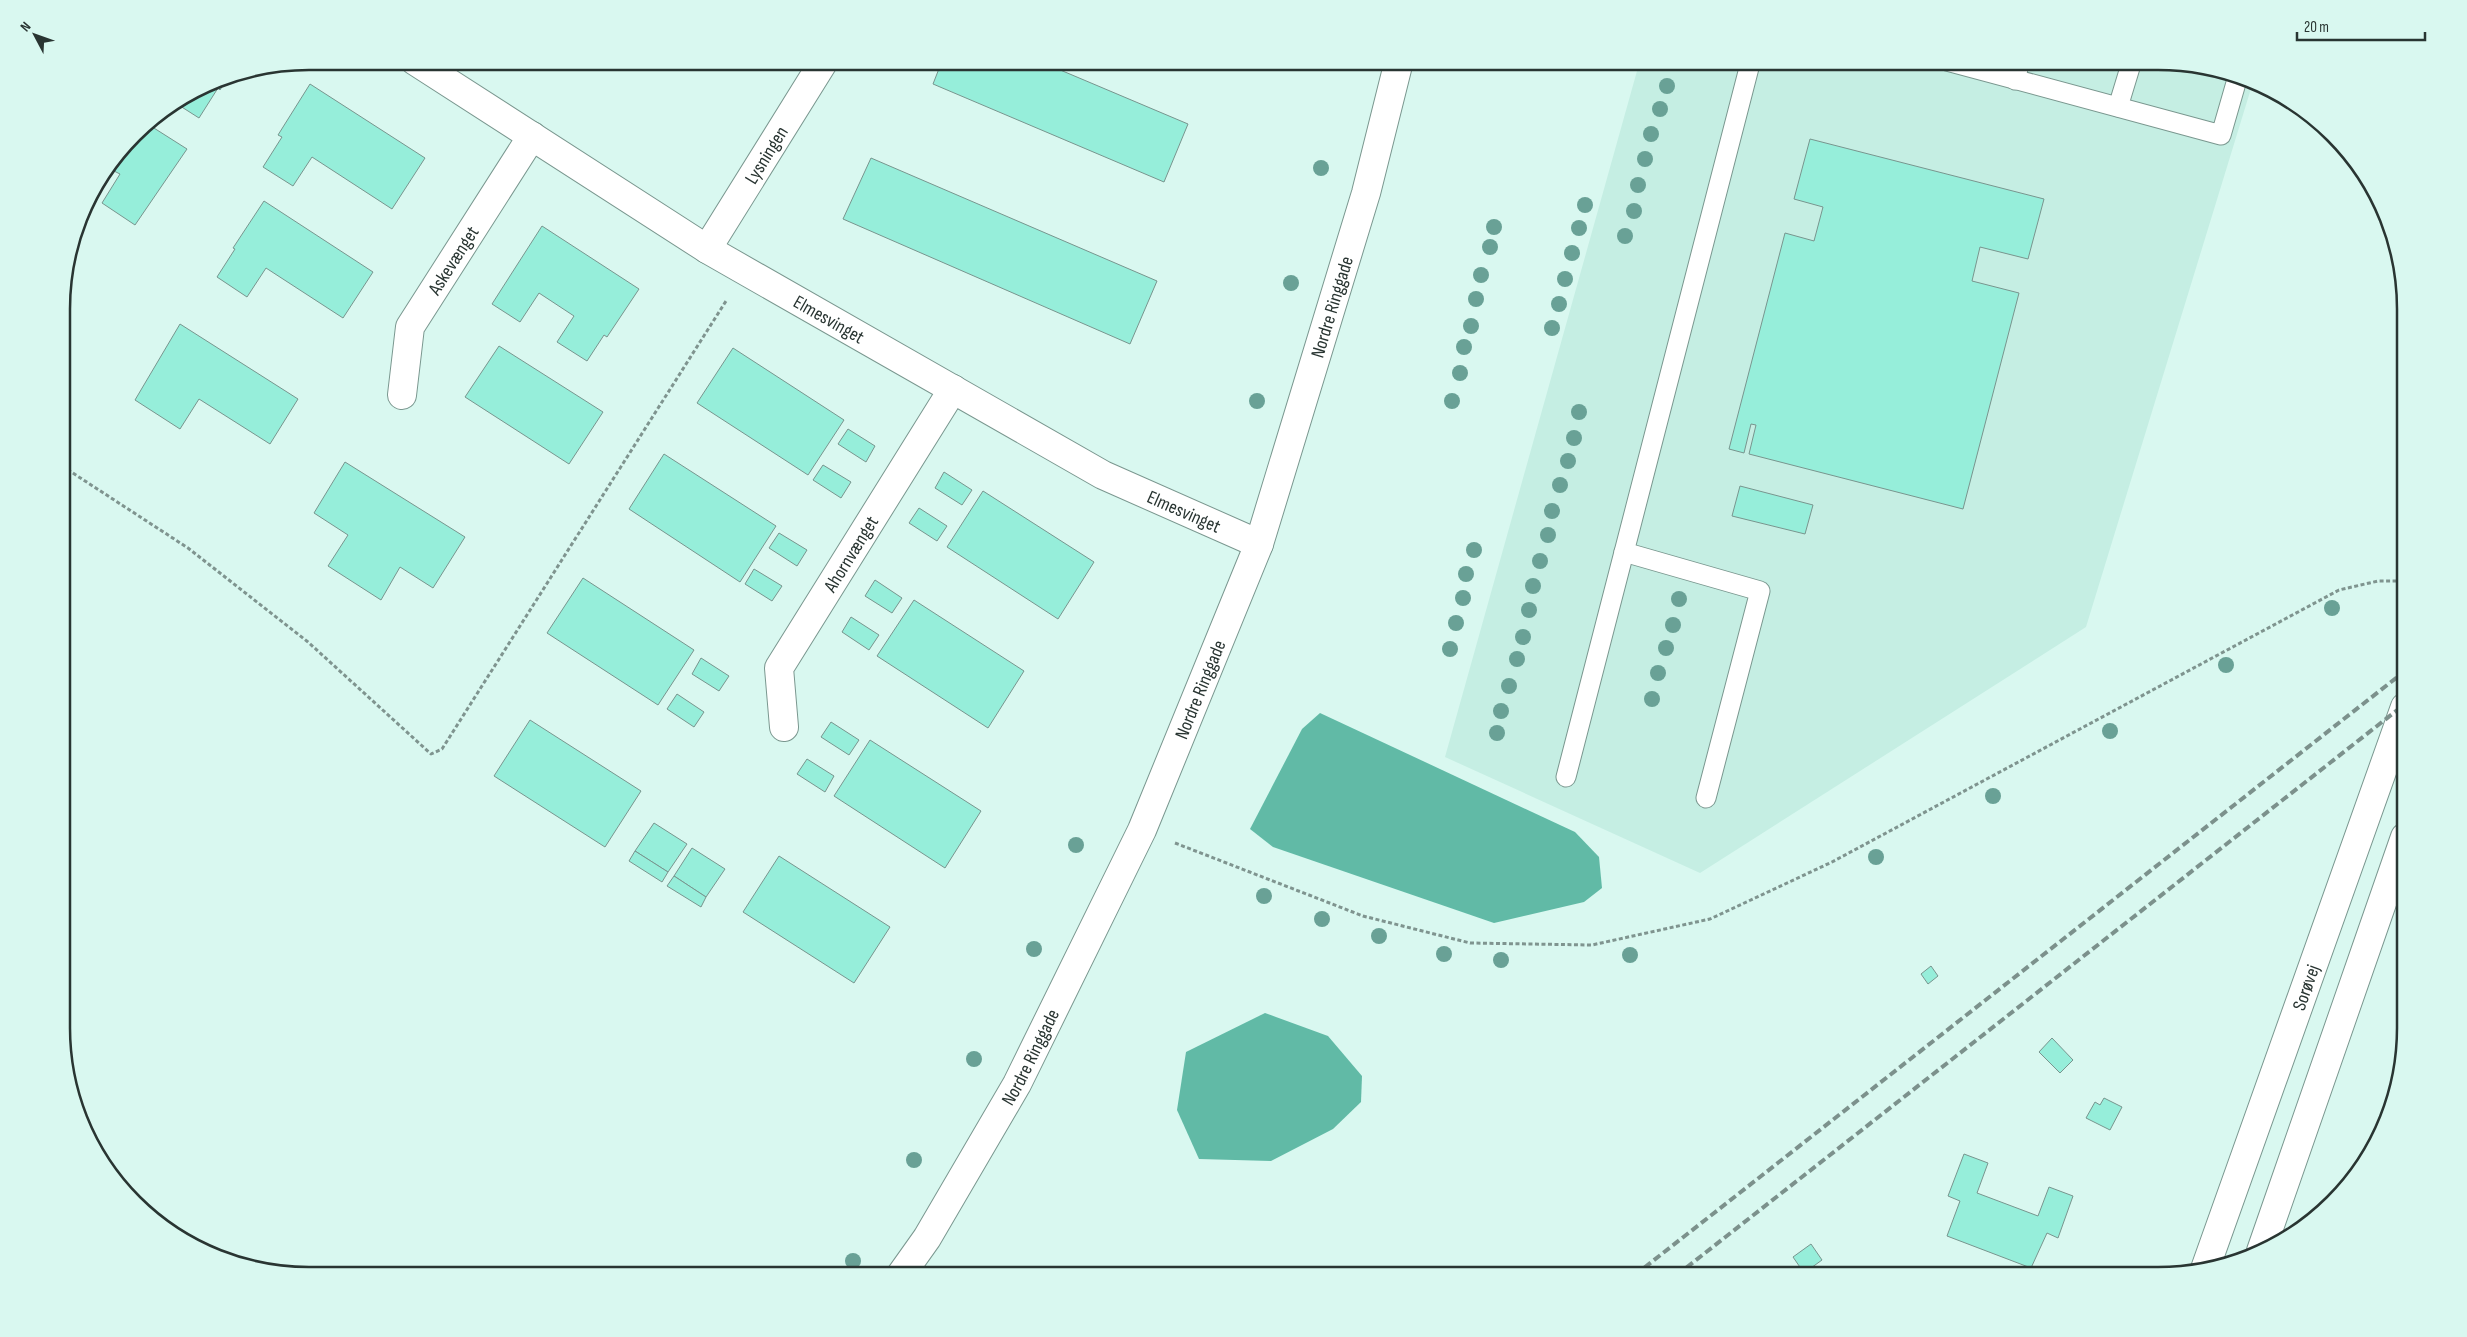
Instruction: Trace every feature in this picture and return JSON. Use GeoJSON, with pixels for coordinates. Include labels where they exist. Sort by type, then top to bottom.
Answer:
{"type":"FeatureCollection","features":[{"type":"Feature","properties":{"kind":"street","name":"Elmesvinget"},"geometry":{"type":"LineString","coordinates":[[429,70],[707,249],[1103,475],[1259,544]]}},
{"type":"Feature","properties":{"kind":"street","name":"Lysningen"},"geometry":{"type":"LineString","coordinates":[[707,249],[818,70]]}},
{"type":"Feature","properties":{"kind":"street","name":"Nordre Ringgade"},"geometry":{"type":"LineString","coordinates":[[906,1267],[927,1238],[1017,1084],[1142,830],[1259,544],[1366,193],[1397,70]]}},
{"type":"Feature","properties":{"kind":"street","name":"Askevænget"},"geometry":{"type":"LineString","coordinates":[[402,394],[410,327],[532,136]]}},
{"type":"Feature","properties":{"kind":"street","name":"Ahornvænget"},"geometry":{"type":"LineString","coordinates":[[784,727],[779,668],[953,389]]}},
{"type":"Feature","properties":{"kind":"street","name":"Sorøvej"},"geometry":{"type":"LineString","coordinates":[[2208,1261],[2397,730]]}},
{"type":"Feature","properties":{"kind":"street"},"geometry":{"type":"LineString","coordinates":[[2264,1241],[2397,861]]}},
{"type":"Feature","properties":{"kind":"lane"},"geometry":{"type":"LineString","coordinates":[[1566,777],[1748,70]]}},
{"type":"Feature","properties":{"kind":"lane"},"geometry":{"type":"LineString","coordinates":[[1979,70],[2221,135],[2236,83]]}},
{"type":"Feature","properties":{"kind":"lane"},"geometry":{"type":"LineString","coordinates":[[2015,80],[2018,70]]}},
{"type":"Feature","properties":{"kind":"lane"},"geometry":{"type":"LineString","coordinates":[[2118,108],[2129,70]]}},
{"type":"Feature","properties":{"kind":"lane"},"geometry":{"type":"LineString","coordinates":[[1624,552],[1760,591],[1706,798]]}},
{"type":"Feature","properties":{"kind":"path"},"geometry":{"type":"LineString","coordinates":[[70,471],[203,559],[308,642],[431,754],[442,749],[745,270]]}},
{"type":"Feature","properties":{"kind":"path"},"geometry":{"type":"LineString","coordinates":[[1142,830],[1373,918],[1470,943],[1592,945],[1710,919],[1832,862],[2338,590],[2378,581],[2397,581]]}},
{"type":"Feature","properties":{"kind":"shaded area"},"geometry":{"type":"Polygon","coordinates":[[[2158,70],[2189,72],[2220,78],[2251,89],[2086,627],[1700,873],[1445,757],[1637,71],[2158,70]]]}},
{"type":"Feature","properties":{"kind":"shaded area"},"geometry":{"type":"Polygon","coordinates":[[[1320,713],[1575,832],[1599,857],[1602,888],[1584,902],[1494,923],[1273,847],[1250,829],[1302,729],[1320,713]]]}},
{"type":"Feature","properties":{"kind":"shaded area"},"geometry":{"type":"Polygon","coordinates":[[[1265,1013],[1328,1036],[1362,1076],[1361,1102],[1333,1129],[1271,1161],[1199,1159],[1177,1110],[1186,1052],[1265,1013]]]}},
{"type":"Feature","properties":{"kind":"building"},"geometry":{"type":"Polygon","coordinates":[[[938,70],[1060,70],[1188,124],[1164,182],[933,84],[938,70]]]}},
{"type":"Feature","properties":{"kind":"building"},"geometry":{"type":"Polygon","coordinates":[[[310,84],[425,158],[392,209],[312,157],[293,186],[263,167],[282,137],[278,135],[310,84]]]}},
{"type":"Feature","properties":{"kind":"building"},"geometry":{"type":"Polygon","coordinates":[[[218,88],[199,118],[181,107],[218,88]]]}},
{"type":"Feature","properties":{"kind":"building"},"geometry":{"type":"Polygon","coordinates":[[[153,128],[187,149],[135,225],[102,203],[120,174],[114,171],[140,140],[153,128]]]}},
{"type":"Feature","properties":{"kind":"building"},"geometry":{"type":"Polygon","coordinates":[[[1810,139],[2044,199],[2028,259],[1980,247],[1972,281],[2019,293],[1963,509],[1749,454],[1756,425],[1751,424],[1744,453],[1729,449],[1785,233],[1814,241],[1823,207],[1794,199],[1810,139]]]}},
{"type":"Feature","properties":{"kind":"building"},"geometry":{"type":"Polygon","coordinates":[[[871,158],[1157,281],[1130,344],[843,219],[871,158]]]}},
{"type":"Feature","properties":{"kind":"building"},"geometry":{"type":"Polygon","coordinates":[[[264,201],[373,272],[343,318],[266,268],[247,297],[217,277],[235,249],[233,248],[264,201]]]}},
{"type":"Feature","properties":{"kind":"building"},"geometry":{"type":"Polygon","coordinates":[[[542,226],[639,289],[607,337],[604,335],[587,361],[557,342],[574,316],[539,293],[520,322],[492,304],[542,226]]]}},
{"type":"Feature","properties":{"kind":"building"},"geometry":{"type":"Polygon","coordinates":[[[180,324],[298,399],[270,444],[199,399],[180,429],[135,400],[180,324]]]}},
{"type":"Feature","properties":{"kind":"building"},"geometry":{"type":"Polygon","coordinates":[[[499,346],[603,412],[569,464],[465,397],[499,346]]]}},
{"type":"Feature","properties":{"kind":"building"},"geometry":{"type":"Polygon","coordinates":[[[733,348],[844,420],[808,475],[697,403],[733,348]]]}},
{"type":"Feature","properties":{"kind":"building"},"geometry":{"type":"Polygon","coordinates":[[[848,429],[875,446],[866,462],[838,444],[848,429]]]}},
{"type":"Feature","properties":{"kind":"building"},"geometry":{"type":"Polygon","coordinates":[[[664,454],[776,526],[740,582],[629,509],[664,454]]]}},
{"type":"Feature","properties":{"kind":"building"},"geometry":{"type":"Polygon","coordinates":[[[345,462],[465,537],[433,588],[400,567],[381,600],[328,566],[348,535],[314,513],[345,462]]]}},
{"type":"Feature","properties":{"kind":"building"},"geometry":{"type":"Polygon","coordinates":[[[823,465],[851,482],[841,498],[813,480],[823,465]]]}},
{"type":"Feature","properties":{"kind":"building"},"geometry":{"type":"Polygon","coordinates":[[[944,472],[972,490],[962,505],[935,488],[944,472]]]}},
{"type":"Feature","properties":{"kind":"building"},"geometry":{"type":"Polygon","coordinates":[[[1740,486],[1813,505],[1805,534],[1732,516],[1740,486]]]}},
{"type":"Feature","properties":{"kind":"building"},"geometry":{"type":"Polygon","coordinates":[[[983,491],[1094,562],[1058,619],[947,547],[983,491]]]}},
{"type":"Feature","properties":{"kind":"building"},"geometry":{"type":"Polygon","coordinates":[[[919,508],[947,526],[937,541],[909,523],[919,508]]]}},
{"type":"Feature","properties":{"kind":"building"},"geometry":{"type":"Polygon","coordinates":[[[779,533],[807,550],[797,566],[769,548],[779,533]]]}},
{"type":"Feature","properties":{"kind":"building"},"geometry":{"type":"Polygon","coordinates":[[[754,569],[782,586],[772,601],[745,584],[754,569]]]}},
{"type":"Feature","properties":{"kind":"building"},"geometry":{"type":"Polygon","coordinates":[[[583,578],[694,650],[658,705],[547,633],[583,578]]]}},
{"type":"Feature","properties":{"kind":"building"},"geometry":{"type":"Polygon","coordinates":[[[875,580],[902,598],[892,613],[865,596],[875,580]]]}},
{"type":"Feature","properties":{"kind":"building"},"geometry":{"type":"Polygon","coordinates":[[[914,600],[1024,671],[988,728],[877,656],[914,600]]]}},
{"type":"Feature","properties":{"kind":"building"},"geometry":{"type":"Polygon","coordinates":[[[851,617],[879,635],[869,650],[842,632],[851,617]]]}},
{"type":"Feature","properties":{"kind":"building"},"geometry":{"type":"Polygon","coordinates":[[[701,658],[729,676],[719,691],[692,674],[701,658]]]}},
{"type":"Feature","properties":{"kind":"building"},"geometry":{"type":"Polygon","coordinates":[[[677,694],[704,712],[694,727],[667,709],[677,694]]]}},
{"type":"Feature","properties":{"kind":"building"},"geometry":{"type":"Polygon","coordinates":[[[530,720],[641,791],[605,847],[494,776],[530,720]]]}},
{"type":"Feature","properties":{"kind":"building"},"geometry":{"type":"Polygon","coordinates":[[[831,722],[859,740],[849,755],[821,737],[831,722]]]}},
{"type":"Feature","properties":{"kind":"building"},"geometry":{"type":"Polygon","coordinates":[[[870,740],[981,811],[945,868],[834,796],[870,740]]]}},
{"type":"Feature","properties":{"kind":"building"},"geometry":{"type":"Polygon","coordinates":[[[807,759],[834,776],[825,792],[797,774],[807,759]]]}},
{"type":"Feature","properties":{"kind":"building"},"geometry":{"type":"Polygon","coordinates":[[[654,823],[687,844],[668,872],[635,851],[654,823]]]}},
{"type":"Feature","properties":{"kind":"building"},"geometry":{"type":"Polygon","coordinates":[[[692,848],[725,869],[706,897],[674,876],[692,848]]]}},
{"type":"Feature","properties":{"kind":"building"},"geometry":{"type":"Polygon","coordinates":[[[635,851],[668,872],[662,882],[629,861],[635,851]]]}},
{"type":"Feature","properties":{"kind":"building"},"geometry":{"type":"Polygon","coordinates":[[[779,856],[890,927],[854,983],[743,912],[779,856]]]}},
{"type":"Feature","properties":{"kind":"building"},"geometry":{"type":"Polygon","coordinates":[[[674,876],[706,897],[701,907],[667,886],[674,876]]]}},
{"type":"Feature","properties":{"kind":"building"},"geometry":{"type":"Polygon","coordinates":[[[1931,966],[1938,976],[1928,984],[1921,974],[1931,966]]]}},
{"type":"Feature","properties":{"kind":"building"},"geometry":{"type":"Polygon","coordinates":[[[2052,1038],[2073,1060],[2060,1073],[2039,1052],[2052,1038]]]}},
{"type":"Feature","properties":{"kind":"building"},"geometry":{"type":"Polygon","coordinates":[[[2104,1098],[2122,1107],[2110,1130],[2086,1118],[2095,1102],[2100,1105],[2104,1098]]]}},
{"type":"Feature","properties":{"kind":"building"},"geometry":{"type":"Polygon","coordinates":[[[1964,1154],[1988,1163],[1977,1193],[2038,1216],[2049,1187],[2073,1196],[2058,1238],[2047,1233],[2031,1267],[2028,1267],[1947,1236],[1960,1201],[1948,1196],[1964,1154]]]}},
{"type":"Feature","properties":{"kind":"building"},"geometry":{"type":"Polygon","coordinates":[[[1811,1244],[1822,1260],[1812,1267],[1800,1267],[1793,1257],[1811,1244]]]}},
{"type":"Feature","properties":{"kind":"railway"},"geometry":{"type":"LineString","coordinates":[[1645,1267],[2397,677]]}},
{"type":"Feature","properties":{"kind":"railway"},"geometry":{"type":"LineString","coordinates":[[1687,1267],[2397,710]]}}]}
